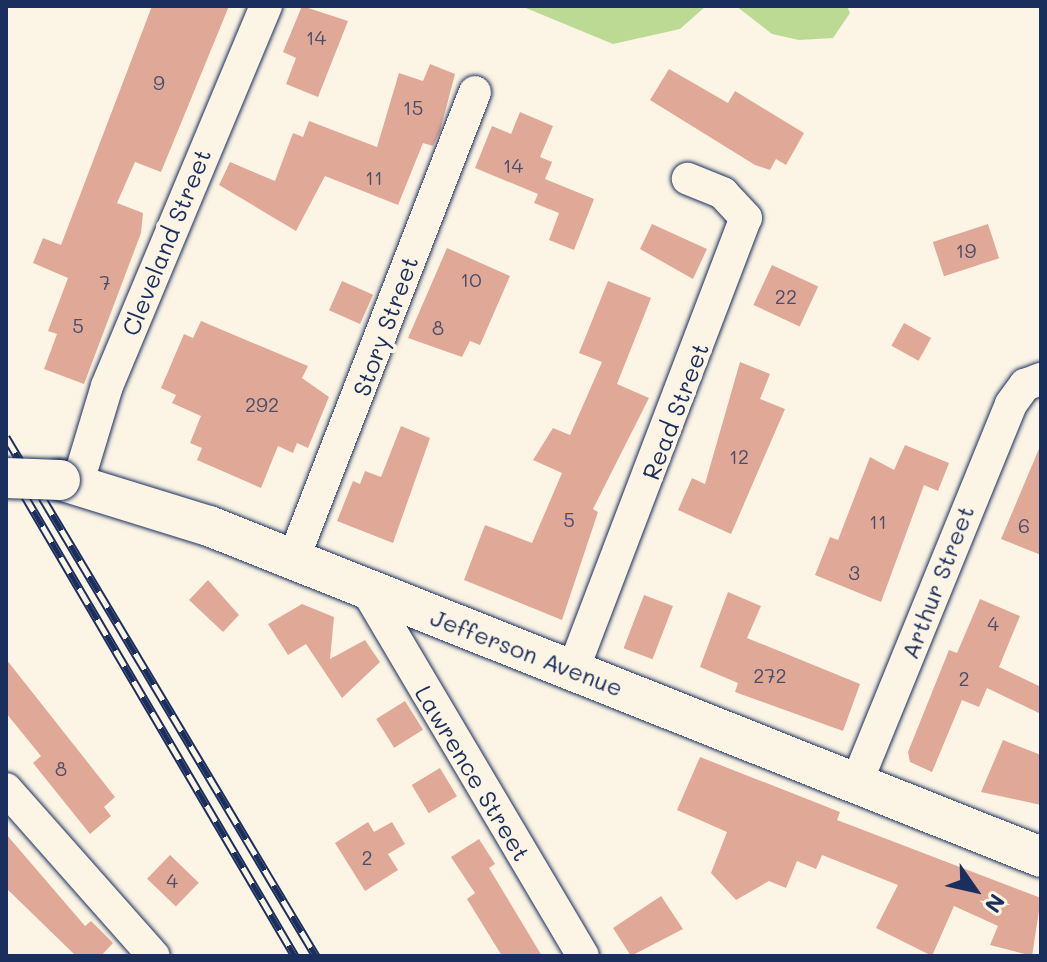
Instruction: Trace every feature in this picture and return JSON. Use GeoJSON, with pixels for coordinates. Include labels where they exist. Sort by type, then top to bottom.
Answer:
{"type":"FeatureCollection","features":[{"type":"Feature","properties":{"kind":"main road","name":"Jefferson Avenue"},"geometry":{"type":"LineString","coordinates":[[6,478],[69,481],[293,560],[1041,857]]}},
{"type":"Feature","properties":{"kind":"street","name":"Cleveland Street"},"geometry":{"type":"LineString","coordinates":[[69,481],[266,6]]}},
{"type":"Feature","properties":{"kind":"street","name":"Story Street"},"geometry":{"type":"LineString","coordinates":[[293,560],[475,92]]}},
{"type":"Feature","properties":{"kind":"street","name":"Read Street"},"geometry":{"type":"LineString","coordinates":[[573,670],[746,218],[723,193],[688,179]]}},
{"type":"Feature","properties":{"kind":"street","name":"Arthur Street"},"geometry":{"type":"LineString","coordinates":[[856,784],[976,481],[1033,382]]}},
{"type":"Feature","properties":{"kind":"street","name":"Lawrence Street"},"geometry":{"type":"LineString","coordinates":[[366,589],[583,956]]}},
{"type":"Feature","properties":{"kind":"street"},"geometry":{"type":"LineString","coordinates":[[6,789],[154,956]]}},
{"type":"Feature","properties":{"kind":"green space"},"geometry":{"type":"Polygon","coordinates":[[[521,6],[706,6],[680,29],[613,44],[521,6]]]}},
{"type":"Feature","properties":{"kind":"green space"},"geometry":{"type":"Polygon","coordinates":[[[736,6],[847,6],[850,13],[833,38],[799,40],[772,34],[736,6]]]}},
{"type":"Feature","properties":{"kind":"building"},"geometry":{"type":"Polygon","coordinates":[[[152,6],[229,6],[161,172],[135,162],[117,203],[143,213],[141,233],[84,384],[44,369],[57,334],[48,331],[68,278],[33,263],[43,238],[61,245],[152,6]]]}},
{"type":"Feature","properties":{"kind":"building"},"geometry":{"type":"Polygon","coordinates":[[[302,6],[348,21],[318,97],[286,84],[296,58],[283,52],[302,6]]]}},
{"type":"Feature","properties":{"kind":"building"},"geometry":{"type":"Polygon","coordinates":[[[430,64],[455,74],[440,131],[433,146],[423,143],[398,205],[325,176],[296,231],[219,185],[230,162],[275,181],[293,133],[303,137],[309,121],[377,147],[399,73],[423,81],[430,64]]]}},
{"type":"Feature","properties":{"kind":"building"},"geometry":{"type":"Polygon","coordinates":[[[669,69],[728,103],[735,91],[804,133],[786,165],[776,159],[770,170],[755,165],[650,100],[669,69]]]}},
{"type":"Feature","properties":{"kind":"building"},"geometry":{"type":"Polygon","coordinates":[[[520,112],[553,126],[540,157],[552,162],[545,179],[594,199],[574,250],[549,240],[559,213],[534,203],[538,194],[475,168],[492,126],[511,134],[520,112]]]}},
{"type":"Feature","properties":{"kind":"building"},"geometry":{"type":"Polygon","coordinates":[[[652,224],[707,249],[693,279],[640,249],[652,224]]]}},
{"type":"Feature","properties":{"kind":"building"},"geometry":{"type":"Polygon","coordinates":[[[988,224],[999,258],[944,276],[933,242],[988,224]]]}},
{"type":"Feature","properties":{"kind":"building"},"geometry":{"type":"Polygon","coordinates":[[[447,248],[510,276],[480,345],[470,341],[462,357],[408,338],[447,248]]]}},
{"type":"Feature","properties":{"kind":"building"},"geometry":{"type":"Polygon","coordinates":[[[772,265],[818,287],[800,326],[753,305],[772,265]]]}},
{"type":"Feature","properties":{"kind":"building"},"geometry":{"type":"Polygon","coordinates":[[[342,281],[373,295],[360,324],[329,310],[342,281]]]}},
{"type":"Feature","properties":{"kind":"building"},"geometry":{"type":"Polygon","coordinates":[[[608,281],[651,298],[617,384],[649,398],[593,509],[598,512],[562,620],[464,580],[485,525],[532,543],[562,473],[533,460],[553,428],[570,435],[602,362],[579,353],[608,281]]]}},
{"type":"Feature","properties":{"kind":"building"},"geometry":{"type":"Polygon","coordinates":[[[201,321],[308,366],[302,378],[329,397],[308,448],[297,443],[293,453],[278,446],[261,488],[197,460],[202,448],[190,443],[201,416],[172,403],[176,395],[161,388],[184,334],[193,338],[201,321]]]}},
{"type":"Feature","properties":{"kind":"building"},"geometry":{"type":"Polygon","coordinates":[[[904,323],[931,338],[919,361],[891,346],[904,323]]]}},
{"type":"Feature","properties":{"kind":"building"},"geometry":{"type":"Polygon","coordinates":[[[740,362],[770,374],[760,399],[785,409],[731,534],[678,510],[692,478],[705,484],[740,362]]]}},
{"type":"Feature","properties":{"kind":"building"},"geometry":{"type":"Polygon","coordinates":[[[401,426],[430,438],[393,543],[337,521],[353,481],[360,484],[365,471],[381,477],[401,426]]]}},
{"type":"Feature","properties":{"kind":"building"},"geometry":{"type":"Polygon","coordinates":[[[1041,444],[1041,555],[1001,539],[1041,444]]]}},
{"type":"Feature","properties":{"kind":"building"},"geometry":{"type":"Polygon","coordinates":[[[905,445],[949,463],[938,491],[924,485],[881,602],[815,575],[830,537],[838,540],[870,457],[894,470],[905,445]]]}},
{"type":"Feature","properties":{"kind":"building"},"geometry":{"type":"Polygon","coordinates":[[[208,580],[239,615],[223,632],[189,600],[208,580]]]}},
{"type":"Feature","properties":{"kind":"building"},"geometry":{"type":"Polygon","coordinates":[[[728,592],[761,606],[747,638],[860,684],[843,731],[735,692],[738,683],[700,667],[728,592]]]}},
{"type":"Feature","properties":{"kind":"building"},"geometry":{"type":"Polygon","coordinates":[[[644,595],[673,606],[653,659],[624,648],[644,595]]]}},
{"type":"Feature","properties":{"kind":"building"},"geometry":{"type":"Polygon","coordinates":[[[980,599],[1020,616],[999,667],[1041,687],[1041,714],[987,688],[979,707],[962,700],[932,772],[910,762],[908,752],[949,650],[957,653],[980,599]]]}},
{"type":"Feature","properties":{"kind":"building"},"geometry":{"type":"Polygon","coordinates":[[[302,604],[334,617],[330,659],[365,640],[380,662],[342,698],[306,644],[288,655],[268,624],[302,604]]]}},
{"type":"Feature","properties":{"kind":"building"},"geometry":{"type":"Polygon","coordinates":[[[6,659],[115,797],[104,807],[111,816],[90,834],[33,763],[41,756],[6,713],[6,659]]]}},
{"type":"Feature","properties":{"kind":"building"},"geometry":{"type":"Polygon","coordinates":[[[405,701],[423,730],[394,748],[376,719],[405,701]]]}},
{"type":"Feature","properties":{"kind":"building"},"geometry":{"type":"Polygon","coordinates":[[[1003,740],[1041,755],[1041,805],[981,792],[1003,740]]]}},
{"type":"Feature","properties":{"kind":"building"},"geometry":{"type":"Polygon","coordinates":[[[700,757],[840,812],[837,820],[1041,898],[1032,956],[990,945],[998,926],[954,906],[932,956],[876,928],[898,885],[822,855],[816,869],[797,861],[786,888],[769,881],[736,900],[711,873],[727,832],[677,810],[700,757]]]}},
{"type":"Feature","properties":{"kind":"building"},"geometry":{"type":"Polygon","coordinates":[[[440,768],[457,796],[429,813],[412,785],[440,768]]]}},
{"type":"Feature","properties":{"kind":"building"},"geometry":{"type":"Polygon","coordinates":[[[368,822],[374,832],[392,822],[405,844],[388,854],[398,870],[365,891],[335,843],[368,822]]]}},
{"type":"Feature","properties":{"kind":"building"},"geometry":{"type":"Polygon","coordinates":[[[6,834],[85,926],[91,921],[113,943],[101,956],[76,956],[6,888],[6,834]]]}},
{"type":"Feature","properties":{"kind":"building"},"geometry":{"type":"Polygon","coordinates":[[[479,839],[495,864],[489,868],[542,956],[502,956],[467,899],[475,893],[451,857],[479,839]]]}},
{"type":"Feature","properties":{"kind":"building"},"geometry":{"type":"Polygon","coordinates":[[[170,855],[199,883],[176,907],[147,879],[170,855]]]}},
{"type":"Feature","properties":{"kind":"building"},"geometry":{"type":"Polygon","coordinates":[[[661,896],[683,929],[631,956],[613,928],[661,896]]]}},
{"type":"Feature","properties":{"kind":"railway"},"geometry":{"type":"LineString","coordinates":[[6,437],[316,956]]}},
{"type":"Feature","properties":{"kind":"railway"},"geometry":{"type":"LineString","coordinates":[[6,464],[295,956]]}}]}
